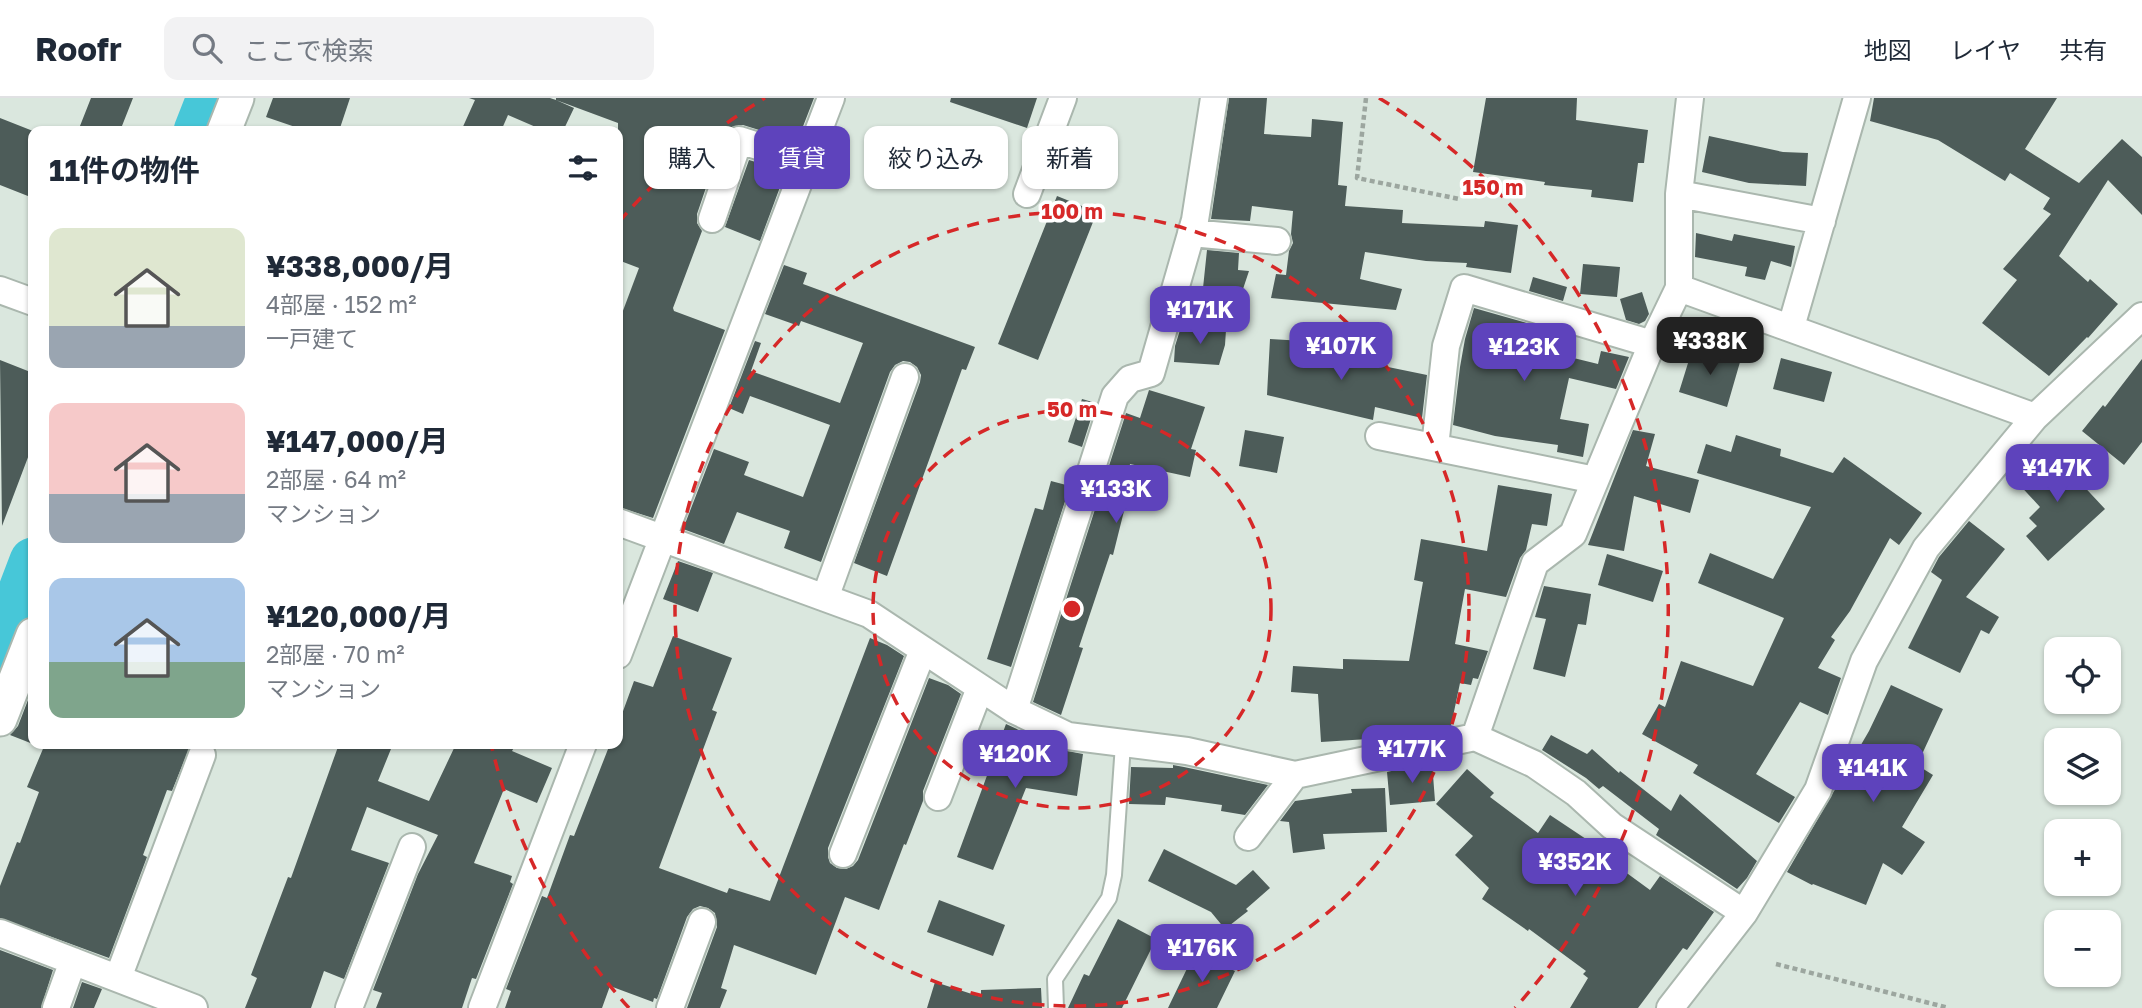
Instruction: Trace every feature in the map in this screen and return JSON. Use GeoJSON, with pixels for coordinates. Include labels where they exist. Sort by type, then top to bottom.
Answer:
{"type":"FeatureCollection","features":[{"type":"Feature","properties":{"kind":"street"},"geometry":{"type":"LineString","coordinates":[[226,126],[237,98]]}},
{"type":"Feature","properties":{"kind":"street"},"geometry":{"type":"LineString","coordinates":[[820,126],[831,98]]}},
{"type":"Feature","properties":{"kind":"street"},"geometry":{"type":"LineString","coordinates":[[1027,194],[1063,98]]}},
{"type":"Feature","properties":{"kind":"street"},"geometry":{"type":"LineString","coordinates":[[1475,737],[1535,563],[1573,534],[1611,449],[1652,344],[1679,288],[1679,194],[1690,98]]}},
{"type":"Feature","properties":{"kind":"street"},"geometry":{"type":"LineString","coordinates":[[1791,327],[1857,98]]}},
{"type":"Feature","properties":{"kind":"street"},"geometry":{"type":"LineString","coordinates":[[1014,710],[1115,396],[1130,379],[1151,373],[1191,233],[1212,99]]}},
{"type":"Feature","properties":{"kind":"street"},"geometry":{"type":"LineString","coordinates":[[712,219],[739,140],[754,145]]}},
{"type":"Feature","properties":{"kind":"street"},"geometry":{"type":"LineString","coordinates":[[623,642],[795,189]]}},
{"type":"Feature","properties":{"kind":"street"},"geometry":{"type":"LineString","coordinates":[[1679,194],[1822,221]]}},
{"type":"Feature","properties":{"kind":"street"},"geometry":{"type":"LineString","coordinates":[[1191,233],[1277,241]]}},
{"type":"Feature","properties":{"kind":"street"},"geometry":{"type":"LineString","coordinates":[[1435,447],[1446,346],[1464,288],[1652,344]]}},
{"type":"Feature","properties":{"kind":"street"},"geometry":{"type":"LineString","coordinates":[[1679,288],[2035,417]]}},
{"type":"Feature","properties":{"kind":"street"},"geometry":{"type":"LineString","coordinates":[[0,290],[28,300]]}},
{"type":"Feature","properties":{"kind":"street"},"geometry":{"type":"LineString","coordinates":[[1670,1008],[1744,913],[1818,790],[1864,661],[1926,548],[2035,417],[2142,317]]}},
{"type":"Feature","properties":{"kind":"street"},"geometry":{"type":"LineString","coordinates":[[825,598],[905,377]]}},
{"type":"Feature","properties":{"kind":"street"},"geometry":{"type":"LineString","coordinates":[[1379,436],[1595,480]]}},
{"type":"Feature","properties":{"kind":"street"},"geometry":{"type":"LineString","coordinates":[[623,524],[869,614],[1014,710],[1068,736],[1187,751],[1295,775],[1475,737],[1534,764],[1576,793],[1612,826],[1744,913]]}},
{"type":"Feature","properties":{"kind":"street"},"geometry":{"type":"LineString","coordinates":[[0,719],[28,648]]}},
{"type":"Feature","properties":{"kind":"street"},"geometry":{"type":"LineString","coordinates":[[844,854],[923,650]]}},
{"type":"Feature","properties":{"kind":"street"},"geometry":{"type":"LineString","coordinates":[[938,797],[980,688]]}},
{"type":"Feature","properties":{"kind":"street"},"geometry":{"type":"LineString","coordinates":[[482,1008],[581,749]]}},
{"type":"Feature","properties":{"kind":"street"},"geometry":{"type":"LineString","coordinates":[[118,978],[202,755]]}},
{"type":"Feature","properties":{"kind":"street"},"geometry":{"type":"LineString","coordinates":[[1248,837],[1295,775]]}},
{"type":"Feature","properties":{"kind":"street"},"geometry":{"type":"LineString","coordinates":[[349,1008],[412,847]]}},
{"type":"Feature","properties":{"kind":"street"},"geometry":{"type":"LineString","coordinates":[[670,1008],[702,922]]}},
{"type":"Feature","properties":{"kind":"street"},"geometry":{"type":"LineString","coordinates":[[0,933],[118,978],[179,1005]]}},
{"type":"Feature","properties":{"kind":"street"},"geometry":{"type":"LineString","coordinates":[[56,1008],[73,961]]}},
{"type":"Feature","properties":{"kind":"lane"},"geometry":{"type":"LineString","coordinates":[[1056,1008],[1055,979],[1110,898],[1123,744]]}},
{"type":"Feature","properties":{"kind":"path"},"geometry":{"type":"LineString","coordinates":[[1366,98],[1357,178],[1459,199]]}},
{"type":"Feature","properties":{"kind":"path"},"geometry":{"type":"LineString","coordinates":[[1776,964],[1949,1008]]}},
{"type":"Feature","properties":{"kind":"building"},"geometry":{"type":"Polygon","coordinates":[[[91,98],[133,98],[122,126],[80,126],[91,98]]]}},
{"type":"Feature","properties":{"kind":"building"},"geometry":{"type":"Polygon","coordinates":[[[273,98],[350,98],[341,126],[292,126],[266,117],[273,98]]]}},
{"type":"Feature","properties":{"kind":"building"},"geometry":{"type":"Polygon","coordinates":[[[469,98],[550,98],[574,108],[565,126],[533,126],[508,115],[503,126],[463,126],[475,100],[469,98]]]}},
{"type":"Feature","properties":{"kind":"building"},"geometry":{"type":"Polygon","coordinates":[[[556,98],[814,98],[803,126],[754,126],[754,128],[743,125],[644,126],[644,189],[706,189],[697,214],[697,223],[702,231],[674,311],[725,330],[653,518],[623,509],[623,311],[639,268],[623,262],[623,126],[618,126],[618,123],[556,98]]]}},
{"type":"Feature","properties":{"kind":"building"},"geometry":{"type":"Polygon","coordinates":[[[951,98],[1037,98],[1028,126],[1022,126],[950,102],[951,98]]]}},
{"type":"Feature","properties":{"kind":"building"},"geometry":{"type":"Polygon","coordinates":[[[1229,98],[1267,98],[1264,134],[1311,137],[1312,119],[1343,122],[1338,185],[1347,186],[1345,206],[1403,210],[1402,223],[1484,227],[1485,221],[1518,225],[1511,273],[1466,267],[1467,263],[1426,261],[1365,252],[1360,279],[1402,289],[1396,310],[1271,298],[1276,274],[1286,275],[1289,251],[1293,243],[1293,211],[1252,206],[1250,221],[1211,219],[1229,98]]]}},
{"type":"Feature","properties":{"kind":"building"},"geometry":{"type":"Polygon","coordinates":[[[1486,98],[1577,98],[1576,120],[1648,130],[1644,163],[1638,163],[1633,202],[1591,197],[1592,190],[1544,185],[1545,182],[1473,172],[1486,98]]]}},
{"type":"Feature","properties":{"kind":"building"},"geometry":{"type":"Polygon","coordinates":[[[1874,98],[2057,98],[2025,149],[2079,183],[2122,139],[2142,157],[2142,215],[2108,180],[2059,256],[2118,304],[2049,376],[1982,323],[2017,280],[2003,269],[2051,214],[2043,209],[2050,198],[2010,173],[2005,181],[1938,140],[1870,121],[1874,98]]]}},
{"type":"Feature","properties":{"kind":"building"},"geometry":{"type":"Polygon","coordinates":[[[0,118],[28,129],[28,196],[0,185],[0,118]]]}},
{"type":"Feature","properties":{"kind":"building"},"geometry":{"type":"Polygon","coordinates":[[[1709,136],[1783,152],[1808,153],[1806,186],[1749,183],[1702,172],[1709,136]]]}},
{"type":"Feature","properties":{"kind":"building"},"geometry":{"type":"Polygon","coordinates":[[[749,160],[754,161],[754,189],[779,189],[760,241],[725,227],[749,160]]]}},
{"type":"Feature","properties":{"kind":"building"},"geometry":{"type":"Polygon","coordinates":[[[1057,196],[1097,212],[1038,360],[998,344],[1057,196]]]}},
{"type":"Feature","properties":{"kind":"building"},"geometry":{"type":"Polygon","coordinates":[[[1696,233],[1732,241],[1734,234],[1795,246],[1791,267],[1771,261],[1765,280],[1745,276],[1747,267],[1695,257],[1696,233]]]}},
{"type":"Feature","properties":{"kind":"building"},"geometry":{"type":"Polygon","coordinates":[[[1207,250],[1239,253],[1238,270],[1249,271],[1242,292],[1203,288],[1207,250]]]}},
{"type":"Feature","properties":{"kind":"building"},"geometry":{"type":"Polygon","coordinates":[[[1583,264],[1620,267],[1617,297],[1580,294],[1583,264]]]}},
{"type":"Feature","properties":{"kind":"building"},"geometry":{"type":"Polygon","coordinates":[[[784,265],[807,273],[803,284],[975,347],[966,370],[962,369],[887,576],[854,563],[920,382],[921,375],[917,367],[910,362],[903,361],[895,365],[890,372],[821,562],[784,548],[790,531],[737,512],[724,544],[683,529],[714,449],[749,462],[744,475],[803,497],[830,425],[750,396],[743,414],[729,408],[755,341],[761,343],[751,371],[840,403],[863,343],[801,321],[799,326],[765,314],[784,265]]]}},
{"type":"Feature","properties":{"kind":"building"},"geometry":{"type":"Polygon","coordinates":[[[1533,277],[1567,287],[1563,301],[1529,291],[1533,277]]]}},
{"type":"Feature","properties":{"kind":"building"},"geometry":{"type":"Polygon","coordinates":[[[1642,292],[1649,314],[1645,321],[1639,324],[1626,320],[1620,299],[1642,292]]]}},
{"type":"Feature","properties":{"kind":"building"},"geometry":{"type":"Polygon","coordinates":[[[1474,308],[1555,331],[1549,352],[1598,364],[1601,351],[1629,357],[1616,389],[1569,378],[1560,419],[1589,424],[1583,457],[1557,452],[1558,445],[1495,436],[1453,425],[1465,339],[1474,308]]]}},
{"type":"Feature","properties":{"kind":"building"},"geometry":{"type":"Polygon","coordinates":[[[1181,327],[1226,330],[1219,365],[1174,362],[1175,346],[1181,327]]]}},
{"type":"Feature","properties":{"kind":"building"},"geometry":{"type":"Polygon","coordinates":[[[1270,339],[1321,342],[1320,353],[1427,375],[1422,418],[1375,407],[1373,420],[1267,395],[1270,339]]]}},
{"type":"Feature","properties":{"kind":"building"},"geometry":{"type":"Polygon","coordinates":[[[1693,347],[1740,362],[1727,407],[1679,392],[1693,347]]]}},
{"type":"Feature","properties":{"kind":"building"},"geometry":{"type":"Polygon","coordinates":[[[1781,358],[1832,372],[1824,402],[1773,389],[1781,358]]]}},
{"type":"Feature","properties":{"kind":"building"},"geometry":{"type":"Polygon","coordinates":[[[2142,359],[2142,442],[2124,465],[2082,431],[2103,405],[2105,407],[2142,359]]]}},
{"type":"Feature","properties":{"kind":"building"},"geometry":{"type":"Polygon","coordinates":[[[0,360],[28,371],[28,457],[2,526],[0,360]]]}},
{"type":"Feature","properties":{"kind":"building"},"geometry":{"type":"Polygon","coordinates":[[[1149,390],[1205,407],[1191,449],[1196,450],[1190,477],[1130,464],[1123,506],[1125,507],[1113,555],[1110,554],[1079,647],[1083,648],[1061,715],[1033,702],[1126,413],[1140,418],[1149,390]]]}},
{"type":"Feature","properties":{"kind":"building"},"geometry":{"type":"Polygon","coordinates":[[[1082,399],[1096,403],[1082,447],[1068,442],[1082,399]]]}},
{"type":"Feature","properties":{"kind":"building"},"geometry":{"type":"Polygon","coordinates":[[[1245,430],[1284,437],[1277,473],[1239,466],[1245,430]]]}},
{"type":"Feature","properties":{"kind":"building"},"geometry":{"type":"Polygon","coordinates":[[[1633,430],[1655,434],[1646,466],[1699,480],[1690,513],[1634,496],[1624,551],[1588,545],[1633,430]]]}},
{"type":"Feature","properties":{"kind":"building"},"geometry":{"type":"Polygon","coordinates":[[[1736,435],[1781,449],[1780,456],[1833,473],[1844,457],[1922,513],[1899,545],[1890,538],[1850,611],[1831,637],[1835,640],[1818,668],[1841,678],[1828,715],[1800,702],[1756,774],[1795,797],[1779,823],[1693,773],[1698,765],[1642,734],[1659,704],[1665,707],[1681,661],[1753,686],[1784,618],[1698,583],[1710,553],[1773,579],[1811,507],[1697,473],[1706,444],[1731,452],[1736,435]]]}},
{"type":"Feature","properties":{"kind":"building"},"geometry":{"type":"Polygon","coordinates":[[[2049,449],[2105,509],[2048,561],[2026,536],[2037,526],[2029,518],[2040,507],[2015,480],[2049,449]]]}},
{"type":"Feature","properties":{"kind":"building"},"geometry":{"type":"Polygon","coordinates":[[[1051,481],[1070,486],[1011,667],[987,659],[1035,508],[1043,510],[1051,481]]]}},
{"type":"Feature","properties":{"kind":"building"},"geometry":{"type":"Polygon","coordinates":[[[1498,485],[1552,494],[1547,526],[1532,524],[1526,550],[1520,558],[1506,597],[1465,589],[1455,644],[1488,651],[1478,679],[1473,678],[1471,685],[1460,683],[1451,726],[1384,740],[1321,742],[1318,694],[1291,692],[1293,666],[1343,669],[1343,659],[1409,661],[1423,582],[1414,580],[1421,539],[1487,551],[1498,485]]]}},
{"type":"Feature","properties":{"kind":"building"},"geometry":{"type":"Polygon","coordinates":[[[1969,521],[2005,549],[1966,597],[1999,617],[1989,634],[1981,630],[1960,673],[1908,648],[1942,580],[1931,572],[1939,557],[1969,521]]]}},
{"type":"Feature","properties":{"kind":"building"},"geometry":{"type":"Polygon","coordinates":[[[1607,554],[1663,571],[1653,602],[1598,585],[1607,554]]]}},
{"type":"Feature","properties":{"kind":"building"},"geometry":{"type":"Polygon","coordinates":[[[678,561],[713,573],[698,612],[663,599],[678,561]]]}},
{"type":"Feature","properties":{"kind":"building"},"geometry":{"type":"Polygon","coordinates":[[[1544,586],[1591,594],[1586,625],[1578,624],[1565,677],[1533,669],[1546,619],[1535,617],[1544,586]]]}},
{"type":"Feature","properties":{"kind":"building"},"geometry":{"type":"Polygon","coordinates":[[[673,636],[732,658],[712,710],[717,712],[659,868],[727,893],[729,888],[770,901],[870,638],[904,656],[828,848],[830,863],[837,868],[846,869],[858,860],[929,678],[948,685],[961,694],[923,791],[923,801],[879,910],[845,897],[816,975],[734,945],[721,988],[727,990],[720,1008],[687,1008],[717,927],[715,913],[700,906],[693,909],[687,917],[657,999],[654,998],[653,1002],[610,986],[602,1008],[505,1008],[511,991],[506,989],[542,896],[547,898],[570,835],[574,836],[608,749],[623,749],[623,711],[634,681],[653,687],[673,636]]]}},
{"type":"Feature","properties":{"kind":"building"},"geometry":{"type":"Polygon","coordinates":[[[1891,685],[1943,709],[1917,765],[1933,775],[1902,827],[1925,842],[1902,875],[1883,863],[1866,905],[1812,885],[1787,872],[1869,731],[1891,685]]]}},
{"type":"Feature","properties":{"kind":"building"},"geometry":{"type":"Polygon","coordinates":[[[28,700],[28,742],[10,735],[18,726],[28,700]]]}},
{"type":"Feature","properties":{"kind":"building"},"geometry":{"type":"Polygon","coordinates":[[[1006,724],[1062,750],[1083,754],[1077,796],[1026,788],[993,870],[957,857],[1006,724]]]}},
{"type":"Feature","properties":{"kind":"building"},"geometry":{"type":"Polygon","coordinates":[[[1551,735],[1587,754],[1592,749],[1619,773],[1620,771],[1671,811],[1680,794],[1757,861],[1747,878],[1737,889],[1656,835],[1659,829],[1603,786],[1599,789],[1542,750],[1551,735]]]}},
{"type":"Feature","properties":{"kind":"building"},"geometry":{"type":"Polygon","coordinates":[[[43,749],[189,749],[172,791],[167,790],[143,855],[147,857],[109,958],[0,918],[0,886],[39,792],[27,787],[43,749]]]}},
{"type":"Feature","properties":{"kind":"building"},"geometry":{"type":"Polygon","coordinates":[[[337,749],[391,749],[378,781],[429,801],[454,749],[513,749],[512,751],[552,768],[537,803],[504,789],[474,863],[512,876],[510,882],[513,884],[476,979],[472,978],[462,1008],[376,1008],[382,993],[373,990],[418,874],[438,835],[367,807],[351,850],[389,863],[344,979],[324,971],[311,1008],[245,1008],[257,978],[251,975],[288,877],[291,878],[337,749]]]}},
{"type":"Feature","properties":{"kind":"building"},"geometry":{"type":"Polygon","coordinates":[[[1432,762],[1435,801],[1390,805],[1387,772],[1432,762]]]}},
{"type":"Feature","properties":{"kind":"building"},"geometry":{"type":"Polygon","coordinates":[[[1173,765],[1268,785],[1245,815],[1221,811],[1222,805],[1166,797],[1165,805],[1129,804],[1131,767],[1173,768],[1173,765]]]}},
{"type":"Feature","properties":{"kind":"building"},"geometry":{"type":"Polygon","coordinates":[[[1467,769],[1494,793],[1490,797],[1538,833],[1550,815],[1589,841],[1587,844],[1650,890],[1660,876],[1714,912],[1687,950],[1683,948],[1638,1008],[1570,1008],[1588,978],[1583,974],[1586,971],[1482,899],[1489,888],[1455,855],[1473,836],[1436,804],[1467,769]]]}},
{"type":"Feature","properties":{"kind":"building"},"geometry":{"type":"Polygon","coordinates":[[[1385,788],[1387,832],[1323,834],[1325,849],[1293,853],[1289,822],[1280,821],[1295,801],[1352,793],[1351,789],[1385,788]]]}},
{"type":"Feature","properties":{"kind":"building"},"geometry":{"type":"Polygon","coordinates":[[[1164,849],[1236,885],[1253,870],[1270,888],[1246,909],[1248,911],[1225,929],[1211,912],[1148,881],[1164,849]]]}},
{"type":"Feature","properties":{"kind":"building"},"geometry":{"type":"Polygon","coordinates":[[[939,900],[1005,925],[993,956],[927,932],[939,900]]]}},
{"type":"Feature","properties":{"kind":"building"},"geometry":{"type":"Polygon","coordinates":[[[1118,919],[1156,939],[1122,1008],[1068,1008],[1084,974],[1089,976],[1118,919]]]}},
{"type":"Feature","properties":{"kind":"building"},"geometry":{"type":"Polygon","coordinates":[[[0,950],[53,970],[41,1008],[0,1008],[0,950]]]}},
{"type":"Feature","properties":{"kind":"building"},"geometry":{"type":"Polygon","coordinates":[[[1195,952],[1235,971],[1217,1008],[1168,1008],[1195,952]]]}},
{"type":"Feature","properties":{"kind":"building"},"geometry":{"type":"Polygon","coordinates":[[[82,982],[102,989],[94,1008],[73,1008],[82,982]]]}},
{"type":"Feature","properties":{"kind":"building"},"geometry":{"type":"Polygon","coordinates":[[[935,982],[981,997],[981,990],[1041,988],[1042,1008],[927,1008],[935,982]]]}},
{"type":"Feature","properties":{"kind":"waterway"},"geometry":{"type":"LineString","coordinates":[[199,126],[210,98]]}},
{"type":"Feature","properties":{"kind":"waterway"},"geometry":{"type":"LineString","coordinates":[[0,647],[28,574]]}}]}
